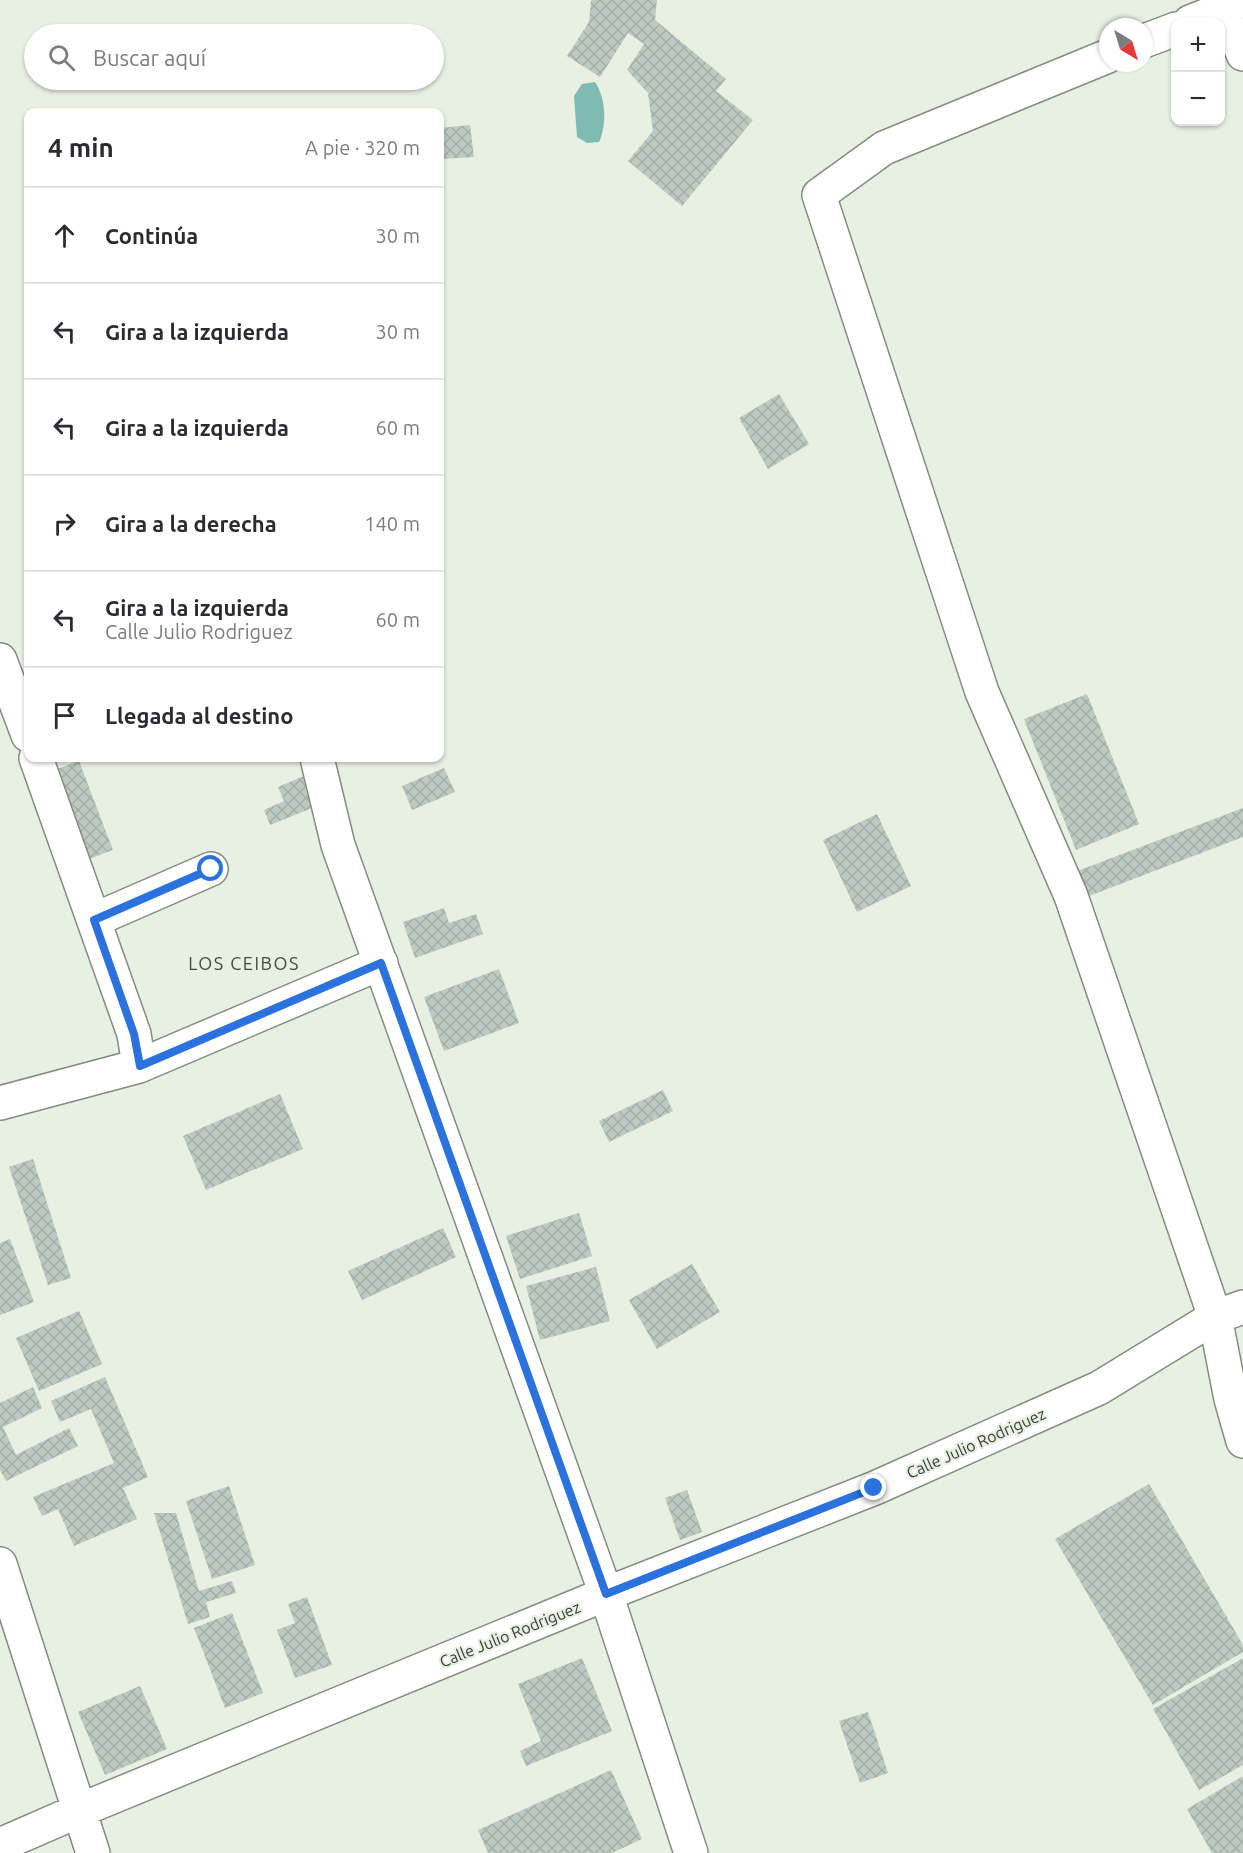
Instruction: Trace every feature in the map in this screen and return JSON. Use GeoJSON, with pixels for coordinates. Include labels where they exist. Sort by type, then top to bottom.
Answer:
{"type":"FeatureCollection","features":[{"type":"Feature","properties":{"kind":"street"},"geometry":{"type":"LineString","coordinates":[[1199,18],[1230,3],[1243,54]]}},
{"type":"Feature","properties":{"kind":"street"},"geometry":{"type":"LineString","coordinates":[[1153,38],[1171,31]]}},
{"type":"Feature","properties":{"kind":"street"},"geometry":{"type":"LineString","coordinates":[[1099,60],[884,148],[819,195],[981,692],[1071,896],[1229,1312],[1231,1399],[1243,1441]]}},
{"type":"Feature","properties":{"kind":"street"},"geometry":{"type":"LineString","coordinates":[[0,660],[24,724]]}},
{"type":"Feature","properties":{"kind":"street"},"geometry":{"type":"LineString","coordinates":[[37,762],[134,1034],[140,1066]]}},
{"type":"Feature","properties":{"kind":"street"},"geometry":{"type":"LineString","coordinates":[[318,762],[338,845],[606,1594],[691,1853]]}},
{"type":"Feature","properties":{"kind":"street"},"geometry":{"type":"LineString","coordinates":[[94,920],[211,869]]}},
{"type":"Feature","properties":{"kind":"street"},"geometry":{"type":"LineString","coordinates":[[0,1103],[140,1066],[381,963]]}},
{"type":"Feature","properties":{"kind":"street","name":"Calle Julio Rodriguez"},"geometry":{"type":"LineString","coordinates":[[0,1845],[606,1594],[874,1488],[1099,1388],[1229,1312]]}},
{"type":"Feature","properties":{"kind":"street"},"geometry":{"type":"LineString","coordinates":[[0,1564],[93,1853]]}},
{"type":"Feature","properties":{"kind":"water"},"geometry":{"type":"Polygon","coordinates":[[[595,82],[603,104],[603,128],[599,142],[587,143],[577,137],[574,96],[582,84],[595,82]]]}},
{"type":"Feature","properties":{"kind":"building"},"geometry":{"type":"Polygon","coordinates":[[[591,0],[657,0],[655,20],[726,79],[716,91],[753,120],[682,206],[628,161],[653,131],[648,93],[627,70],[644,44],[628,33],[600,77],[567,56],[589,22],[591,0]]]}},
{"type":"Feature","properties":{"kind":"building"},"geometry":{"type":"Polygon","coordinates":[[[470,125],[474,157],[444,159],[444,128],[470,125]]]}},
{"type":"Feature","properties":{"kind":"building"},"geometry":{"type":"Polygon","coordinates":[[[779,394],[809,444],[768,469],[739,418],[779,394]]]}},
{"type":"Feature","properties":{"kind":"building"},"geometry":{"type":"Polygon","coordinates":[[[1087,694],[1139,824],[1076,850],[1024,719],[1087,694]]]}},
{"type":"Feature","properties":{"kind":"building"},"geometry":{"type":"Polygon","coordinates":[[[79,762],[113,850],[86,860],[52,771],[79,762]]]}},
{"type":"Feature","properties":{"kind":"building"},"geometry":{"type":"Polygon","coordinates":[[[444,768],[455,792],[412,810],[402,786],[444,768]]]}},
{"type":"Feature","properties":{"kind":"building"},"geometry":{"type":"Polygon","coordinates":[[[304,776],[317,806],[270,825],[264,810],[284,801],[278,787],[304,776]]]}},
{"type":"Feature","properties":{"kind":"building"},"geometry":{"type":"Polygon","coordinates":[[[1243,808],[1243,837],[1076,901],[1067,875],[1243,808]]]}},
{"type":"Feature","properties":{"kind":"building"},"geometry":{"type":"Polygon","coordinates":[[[877,814],[911,886],[857,912],[823,840],[877,814]]]}},
{"type":"Feature","properties":{"kind":"building"},"geometry":{"type":"Polygon","coordinates":[[[444,908],[449,923],[476,914],[483,934],[415,958],[403,922],[444,908]]]}},
{"type":"Feature","properties":{"kind":"building"},"geometry":{"type":"Polygon","coordinates":[[[499,969],[519,1023],[444,1051],[424,997],[499,969]]]}},
{"type":"Feature","properties":{"kind":"building"},"geometry":{"type":"Polygon","coordinates":[[[663,1090],[673,1111],[609,1142],[599,1121],[663,1090]]]}},
{"type":"Feature","properties":{"kind":"building"},"geometry":{"type":"Polygon","coordinates":[[[280,1094],[303,1149],[206,1190],[183,1136],[280,1094]]]}},
{"type":"Feature","properties":{"kind":"building"},"geometry":{"type":"Polygon","coordinates":[[[33,1159],[71,1278],[48,1285],[9,1167],[33,1159]]]}},
{"type":"Feature","properties":{"kind":"building"},"geometry":{"type":"Polygon","coordinates":[[[579,1213],[592,1256],[520,1279],[506,1236],[579,1213]]]}},
{"type":"Feature","properties":{"kind":"building"},"geometry":{"type":"Polygon","coordinates":[[[443,1228],[456,1257],[362,1300],[348,1271],[443,1228]]]}},
{"type":"Feature","properties":{"kind":"building"},"geometry":{"type":"Polygon","coordinates":[[[10,1239],[34,1302],[0,1315],[0,1243],[10,1239]]]}},
{"type":"Feature","properties":{"kind":"building"},"geometry":{"type":"Polygon","coordinates":[[[692,1264],[720,1312],[657,1349],[629,1300],[692,1264]]]}},
{"type":"Feature","properties":{"kind":"building"},"geometry":{"type":"Polygon","coordinates":[[[596,1267],[610,1321],[540,1340],[526,1286],[596,1267]]]}},
{"type":"Feature","properties":{"kind":"building"},"geometry":{"type":"Polygon","coordinates":[[[79,1311],[102,1364],[39,1391],[16,1338],[79,1311]]]}},
{"type":"Feature","properties":{"kind":"building"},"geometry":{"type":"Polygon","coordinates":[[[105,1377],[148,1477],[123,1488],[137,1519],[74,1546],[58,1509],[42,1516],[33,1497],[114,1463],[91,1409],[60,1422],[51,1401],[105,1377]]]}},
{"type":"Feature","properties":{"kind":"building"},"geometry":{"type":"Polygon","coordinates":[[[33,1387],[42,1408],[3,1427],[16,1455],[69,1428],[78,1446],[6,1481],[0,1470],[0,1403],[33,1387]]]}},
{"type":"Feature","properties":{"kind":"building"},"geometry":{"type":"Polygon","coordinates":[[[1149,1484],[1243,1645],[1243,1652],[1153,1705],[1055,1539],[1149,1484]]]}},
{"type":"Feature","properties":{"kind":"building"},"geometry":{"type":"Polygon","coordinates":[[[229,1486],[255,1565],[212,1579],[186,1501],[229,1486]]]}},
{"type":"Feature","properties":{"kind":"building"},"geometry":{"type":"Polygon","coordinates":[[[687,1490],[702,1532],[680,1540],[665,1498],[687,1490]]]}},
{"type":"Feature","properties":{"kind":"building"},"geometry":{"type":"Polygon","coordinates":[[[154,1513],[176,1513],[199,1591],[232,1581],[236,1593],[206,1602],[210,1617],[188,1624],[154,1513]]]}},
{"type":"Feature","properties":{"kind":"building"},"geometry":{"type":"Polygon","coordinates":[[[307,1597],[332,1665],[295,1678],[277,1630],[295,1623],[288,1604],[307,1597]]]}},
{"type":"Feature","properties":{"kind":"building"},"geometry":{"type":"Polygon","coordinates":[[[232,1613],[263,1693],[225,1708],[194,1628],[232,1613]]]}},
{"type":"Feature","properties":{"kind":"building"},"geometry":{"type":"Polygon","coordinates":[[[582,1658],[612,1731],[526,1766],[520,1751],[541,1741],[518,1684],[582,1658]]]}},
{"type":"Feature","properties":{"kind":"building"},"geometry":{"type":"Polygon","coordinates":[[[1243,1658],[1243,1765],[1199,1790],[1153,1709],[1243,1658]]]}},
{"type":"Feature","properties":{"kind":"building"},"geometry":{"type":"Polygon","coordinates":[[[140,1686],[167,1749],[105,1775],[78,1712],[140,1686]]]}},
{"type":"Feature","properties":{"kind":"building"},"geometry":{"type":"Polygon","coordinates":[[[868,1712],[888,1773],[860,1783],[839,1721],[868,1712]]]}},
{"type":"Feature","properties":{"kind":"building"},"geometry":{"type":"Polygon","coordinates":[[[611,1770],[642,1839],[612,1853],[488,1853],[478,1830],[611,1770]]]}},
{"type":"Feature","properties":{"kind":"building"},"geometry":{"type":"Polygon","coordinates":[[[1243,1776],[1243,1853],[1212,1853],[1187,1809],[1243,1776]]]}},
{"type":"Feature","properties":{"kind":"district","name":"LOS CEIBOS"},"geometry":{"type":"Point","coordinates":[244,963]}},
{"type":"Feature","properties":{"kind":"route"},"geometry":{"type":"LineString","coordinates":[[211,869],[94,920],[134,1034],[140,1066],[381,963],[606,1594],[874,1488]]}}]}
